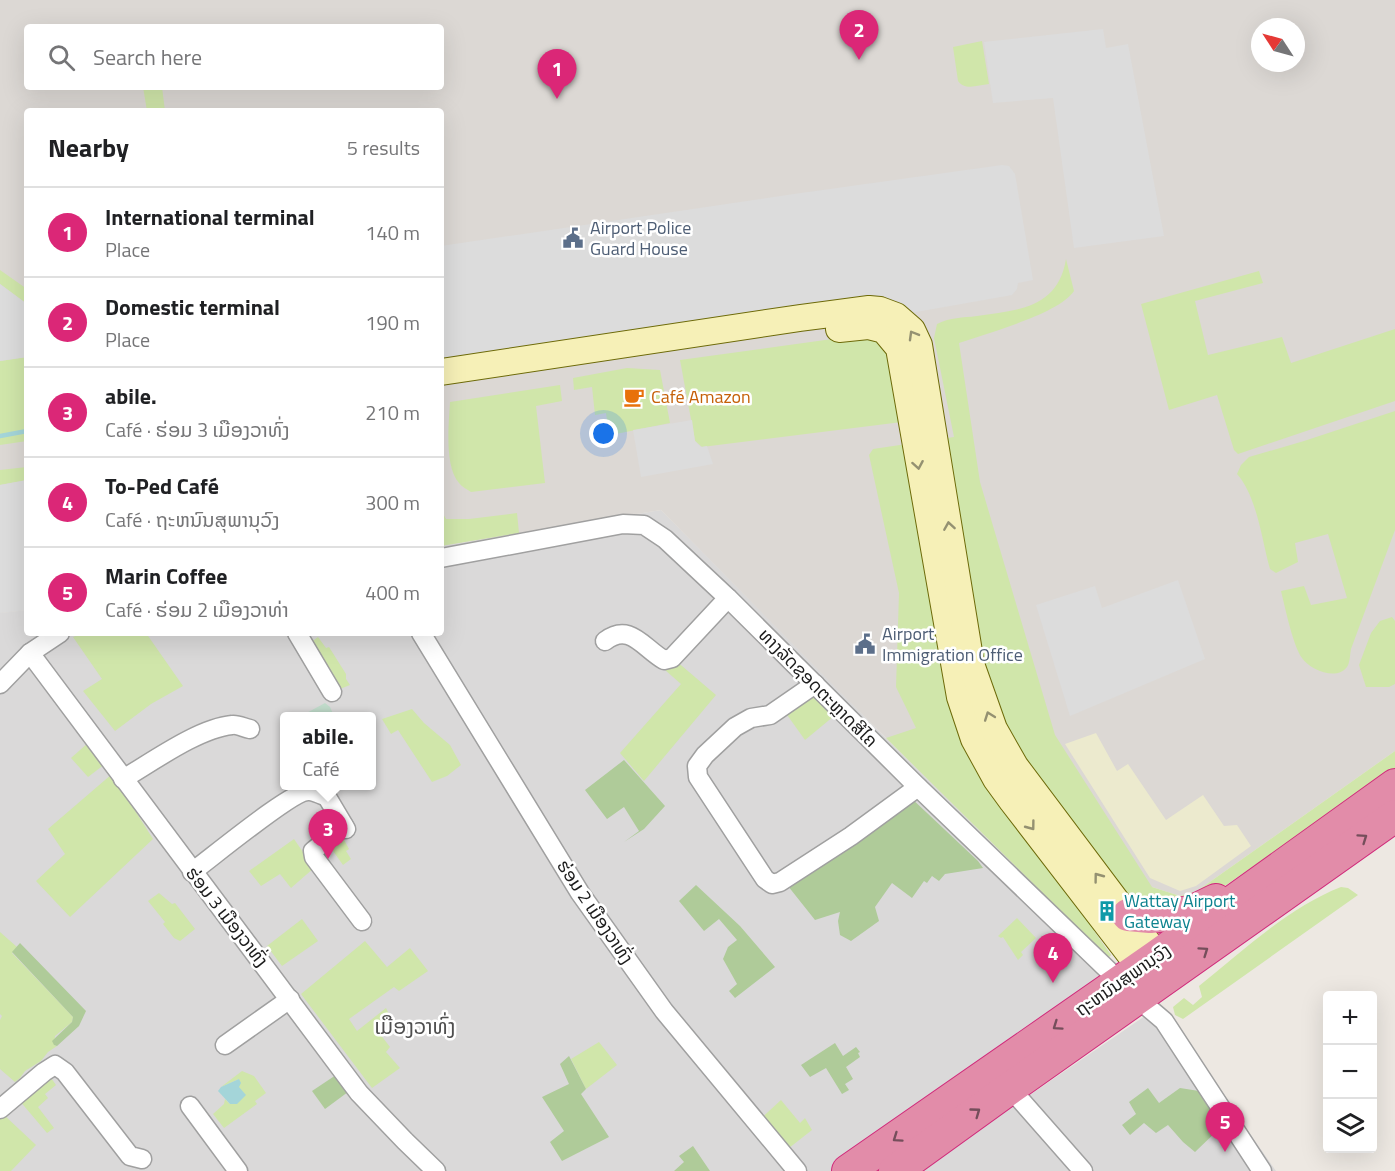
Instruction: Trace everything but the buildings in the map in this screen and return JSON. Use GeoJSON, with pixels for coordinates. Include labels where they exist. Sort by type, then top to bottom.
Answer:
{"type":"FeatureCollection","features":[{"type":"Feature","properties":{"kind":"highway","name":"ຖະຫນົນສຸພານຸວົງ"},"geometry":{"type":"LineString","coordinates":[[895,1171],[1010,1088],[1344,821],[1395,785]]}},
{"type":"Feature","properties":{"kind":"highway","name":"ຖະຫນົນສຸພານຸວົງ"},"geometry":{"type":"LineString","coordinates":[[848,1171],[1395,816]]}},
{"type":"Feature","properties":{"kind":"highway"},"geometry":{"type":"LineString","coordinates":[[1128,915],[1150,916],[1191,912],[1227,894],[1318,831],[1344,821]]}},
{"type":"Feature","properties":{"kind":"street"},"geometry":{"type":"LineString","coordinates":[[444,372],[789,319],[880,309],[896,316],[915,335],[922,427],[961,654],[960,697],[974,739],[996,779],[1021,794],[1128,915],[1147,977]]}},
{"type":"Feature","properties":{"kind":"street"},"geometry":{"type":"LineString","coordinates":[[444,384],[501,374],[868,326],[884,330],[899,348],[922,427]]}},
{"type":"Feature","properties":{"kind":"street","name":"ທາງລັດຊອດຕະຫຼາດສີໄຄ"},"geometry":{"type":"LineString","coordinates":[[444,557],[623,525],[644,525],[665,539],[728,598],[918,787],[1147,977],[1164,1021],[1262,1171]]}},
{"type":"Feature","properties":{"kind":"street"},"geometry":{"type":"LineString","coordinates":[[605,641],[615,633],[624,633],[664,660],[672,658],[728,598]]}},
{"type":"Feature","properties":{"kind":"street"},"geometry":{"type":"LineString","coordinates":[[0,684],[30,653],[56,636]]}},
{"type":"Feature","properties":{"kind":"street"},"geometry":{"type":"LineString","coordinates":[[299,636],[332,693]]}},
{"type":"Feature","properties":{"kind":"street","name":"ຮ່ອມ 2 ເມືອງວາທົ່ງ"},"geometry":{"type":"LineString","coordinates":[[423,636],[580,892],[664,1011],[797,1171]]}},
{"type":"Feature","properties":{"kind":"street","name":"ຮ່ອມ 3 ເມືອງວາທົ່ງ"},"geometry":{"type":"LineString","coordinates":[[30,653],[359,1093],[428,1168]]}},
{"type":"Feature","properties":{"kind":"street"},"geometry":{"type":"LineString","coordinates":[[815,684],[770,715],[751,718],[735,727],[705,755],[697,766],[698,777],[765,879],[772,884],[780,882],[851,836],[918,787]]}},
{"type":"Feature","properties":{"kind":"street"},"geometry":{"type":"LineString","coordinates":[[123,779],[183,744],[218,728],[234,724],[250,729]]}},
{"type":"Feature","properties":{"kind":"street"},"geometry":{"type":"LineString","coordinates":[[192,872],[270,813],[308,790],[327,797],[345,827],[313,851],[314,857],[362,921]]}},
{"type":"Feature","properties":{"kind":"street"},"geometry":{"type":"LineString","coordinates":[[1021,794],[1147,977]]}},
{"type":"Feature","properties":{"kind":"street"},"geometry":{"type":"LineString","coordinates":[[225,1045],[290,999]]}},
{"type":"Feature","properties":{"kind":"street"},"geometry":{"type":"LineString","coordinates":[[0,1109],[55,1065],[65,1072],[129,1156],[142,1159]]}},
{"type":"Feature","properties":{"kind":"street"},"geometry":{"type":"LineString","coordinates":[[1010,1088],[1083,1171]]}},
{"type":"Feature","properties":{"kind":"street"},"geometry":{"type":"LineString","coordinates":[[190,1106],[238,1171]]}},
{"type":"Feature","properties":{"kind":"shaded area"},"geometry":{"type":"Polygon","coordinates":[[[0,0],[1395,0],[1395,751],[1197,891],[1180,896],[1152,887],[1094,931],[1111,955],[1107,959],[661,510],[444,546],[444,108],[24,108],[24,610],[0,613],[0,0]]]}},
{"type":"Feature","properties":{"kind":"shaded area"},"geometry":{"type":"Polygon","coordinates":[[[1103,29],[1106,48],[1128,44],[1164,236],[1074,248],[1053,98],[993,103],[984,42],[1103,29]]]}},
{"type":"Feature","properties":{"kind":"shaded area"},"geometry":{"type":"Polygon","coordinates":[[[1002,165],[1009,166],[1015,174],[1033,280],[1018,283],[1012,295],[905,314],[444,367],[444,246],[1002,165]]]}},
{"type":"Feature","properties":{"kind":"shaded area"},"geometry":{"type":"Polygon","coordinates":[[[0,284],[24,302],[24,357],[0,361],[0,284]]]}},
{"type":"Feature","properties":{"kind":"shaded area"},"geometry":{"type":"Polygon","coordinates":[[[692,420],[695,441],[701,447],[707,446],[713,464],[641,477],[633,430],[692,420]]]}},
{"type":"Feature","properties":{"kind":"shaded area"},"geometry":{"type":"Polygon","coordinates":[[[24,481],[24,610],[0,613],[0,485],[24,481]]]}},
{"type":"Feature","properties":{"kind":"shaded area"},"geometry":{"type":"Polygon","coordinates":[[[661,510],[1107,959],[1095,988],[838,1171],[0,1171],[0,613],[24,610],[24,636],[444,636],[444,546],[661,510]]]}},
{"type":"Feature","properties":{"kind":"shaded area"},"geometry":{"type":"Polygon","coordinates":[[[1178,580],[1205,659],[1070,716],[1036,605],[1095,586],[1102,608],[1178,580]]]}},
{"type":"Feature","properties":{"kind":"shaded area"},"geometry":{"type":"Polygon","coordinates":[[[1096,733],[1117,771],[1128,764],[1166,820],[1203,795],[1224,826],[1237,825],[1251,846],[1196,886],[1180,891],[1150,878],[1065,744],[1096,733]]]}},
{"type":"Feature","properties":{"kind":"shaded area"},"geometry":{"type":"Polygon","coordinates":[[[1162,1008],[1276,1171],[919,1171],[1145,1016],[1162,1008]]]}},
{"type":"Feature","properties":{"kind":"green space"},"geometry":{"type":"Polygon","coordinates":[[[982,41],[989,84],[964,86],[958,81],[953,47],[982,41]]]}},
{"type":"Feature","properties":{"kind":"green space"},"geometry":{"type":"Polygon","coordinates":[[[144,90],[162,90],[165,108],[146,108],[144,90]]]}},
{"type":"Feature","properties":{"kind":"green space"},"geometry":{"type":"Polygon","coordinates":[[[1066,259],[1074,291],[1066,299],[1021,322],[959,343],[980,482],[1055,735],[1152,887],[1180,896],[1197,891],[1395,751],[1395,769],[1213,894],[1130,904],[1094,931],[1111,955],[1107,959],[886,738],[916,728],[896,687],[899,593],[869,455],[873,449],[954,437],[934,338],[937,324],[952,319],[1008,311],[1034,304],[1055,288],[1062,275],[1066,259]]]}},
{"type":"Feature","properties":{"kind":"green space"},"geometry":{"type":"Polygon","coordinates":[[[0,270],[24,287],[24,302],[0,284],[0,270]]]}},
{"type":"Feature","properties":{"kind":"green space"},"geometry":{"type":"Polygon","coordinates":[[[1259,271],[1263,283],[1195,301],[1208,355],[1282,337],[1291,363],[1395,329],[1395,401],[1238,454],[1234,450],[1217,395],[1169,410],[1141,304],[1259,271]]]}},
{"type":"Feature","properties":{"kind":"green space"},"geometry":{"type":"Polygon","coordinates":[[[861,335],[874,339],[888,351],[902,422],[702,447],[695,441],[680,360],[861,335]]]}},
{"type":"Feature","properties":{"kind":"green space"},"geometry":{"type":"Polygon","coordinates":[[[24,357],[24,441],[0,445],[0,361],[24,357]]]}},
{"type":"Feature","properties":{"kind":"green space"},"geometry":{"type":"Polygon","coordinates":[[[627,368],[660,370],[670,423],[616,434],[615,425],[608,426],[606,413],[595,415],[592,387],[574,390],[573,378],[627,368]]]}},
{"type":"Feature","properties":{"kind":"green space"},"geometry":{"type":"Polygon","coordinates":[[[560,385],[562,401],[536,406],[545,483],[471,492],[460,484],[454,476],[449,455],[450,402],[560,385]]]}},
{"type":"Feature","properties":{"kind":"green space"},"geometry":{"type":"Polygon","coordinates":[[[1395,411],[1395,530],[1351,649],[1348,665],[1343,671],[1337,673],[1317,670],[1302,658],[1295,645],[1281,591],[1304,586],[1311,605],[1347,598],[1328,534],[1295,543],[1298,562],[1276,573],[1270,569],[1254,506],[1244,483],[1237,474],[1241,465],[1249,457],[1395,411]]]}},
{"type":"Feature","properties":{"kind":"green space"},"geometry":{"type":"Polygon","coordinates":[[[24,467],[24,481],[0,485],[0,470],[24,467]]]}},
{"type":"Feature","properties":{"kind":"green space"},"geometry":{"type":"Polygon","coordinates":[[[517,513],[519,533],[444,546],[444,515],[446,519],[469,519],[517,513]]]}},
{"type":"Feature","properties":{"kind":"green space"},"geometry":{"type":"Polygon","coordinates":[[[1392,617],[1395,621],[1395,684],[1389,687],[1366,687],[1359,665],[1371,633],[1380,621],[1392,617]]]}},
{"type":"Feature","properties":{"kind":"green space"},"geometry":{"type":"Polygon","coordinates":[[[148,636],[183,686],[151,704],[115,731],[83,691],[102,679],[73,637],[148,636]]]}},
{"type":"Feature","properties":{"kind":"green space"},"geometry":{"type":"Polygon","coordinates":[[[318,637],[326,648],[329,647],[346,674],[350,685],[335,691],[309,644],[318,637]]]}},
{"type":"Feature","properties":{"kind":"green space"},"geometry":{"type":"Polygon","coordinates":[[[675,660],[716,695],[644,781],[620,753],[681,684],[665,670],[675,660]]]}},
{"type":"Feature","properties":{"kind":"green space"},"geometry":{"type":"Polygon","coordinates":[[[807,688],[834,716],[805,740],[780,705],[807,688]]]}},
{"type":"Feature","properties":{"kind":"green space"},"geometry":{"type":"Polygon","coordinates":[[[325,703],[332,712],[308,712],[325,703]]]}},
{"type":"Feature","properties":{"kind":"green space"},"geometry":{"type":"Polygon","coordinates":[[[412,709],[424,723],[450,745],[461,765],[447,776],[432,782],[398,730],[391,734],[382,719],[412,709]]]}},
{"type":"Feature","properties":{"kind":"green space"},"geometry":{"type":"Polygon","coordinates":[[[88,743],[105,764],[88,777],[71,758],[88,743]]]}},
{"type":"Feature","properties":{"kind":"green space"},"geometry":{"type":"Polygon","coordinates":[[[624,760],[665,806],[644,829],[624,842],[639,831],[624,807],[607,819],[585,790],[624,760]]]}},
{"type":"Feature","properties":{"kind":"green space"},"geometry":{"type":"Polygon","coordinates":[[[112,774],[153,839],[70,917],[36,881],[65,854],[48,829],[112,774]]]}},
{"type":"Feature","properties":{"kind":"green space"},"geometry":{"type":"Polygon","coordinates":[[[909,796],[983,868],[945,874],[939,881],[932,876],[927,883],[924,881],[912,898],[892,883],[875,907],[879,921],[851,941],[840,935],[838,921],[840,912],[815,920],[788,886],[824,865],[854,837],[909,796]]]}},
{"type":"Feature","properties":{"kind":"green space"},"geometry":{"type":"Polygon","coordinates":[[[341,834],[349,849],[346,851],[351,859],[343,865],[328,844],[341,834]]]}},
{"type":"Feature","properties":{"kind":"green space"},"geometry":{"type":"Polygon","coordinates":[[[294,839],[314,868],[291,888],[280,874],[261,886],[249,871],[294,839]]]}},
{"type":"Feature","properties":{"kind":"green space"},"geometry":{"type":"Polygon","coordinates":[[[696,885],[740,926],[775,967],[735,998],[729,991],[737,984],[723,959],[728,947],[737,940],[719,919],[704,931],[679,901],[696,885]]]}},
{"type":"Feature","properties":{"kind":"green space"},"geometry":{"type":"Polygon","coordinates":[[[1341,887],[1348,888],[1358,895],[1183,1019],[1175,1015],[1173,1007],[1184,998],[1193,1005],[1202,997],[1199,986],[1267,931],[1303,906],[1341,887]]]}},
{"type":"Feature","properties":{"kind":"green space"},"geometry":{"type":"Polygon","coordinates":[[[159,893],[172,904],[175,903],[195,929],[180,941],[174,938],[163,924],[165,922],[148,901],[159,893]]]}},
{"type":"Feature","properties":{"kind":"green space"},"geometry":{"type":"Polygon","coordinates":[[[1017,918],[1036,938],[1021,952],[1023,955],[1018,960],[1003,937],[998,936],[1017,918]]]}},
{"type":"Feature","properties":{"kind":"green space"},"geometry":{"type":"Polygon","coordinates":[[[302,919],[318,941],[282,966],[267,946],[302,919]]]}},
{"type":"Feature","properties":{"kind":"green space"},"geometry":{"type":"Polygon","coordinates":[[[0,932],[17,947],[12,953],[73,1017],[72,1022],[55,1036],[54,1045],[57,1046],[41,1061],[25,1071],[15,1082],[0,1069],[0,1020],[2,1016],[0,1014],[0,932]]]}},
{"type":"Feature","properties":{"kind":"green space"},"geometry":{"type":"Polygon","coordinates":[[[365,941],[387,967],[410,948],[428,971],[399,991],[394,987],[349,1019],[357,1031],[386,1008],[389,1015],[388,1022],[380,1034],[390,1047],[386,1052],[400,1068],[372,1088],[301,994],[365,941]]]}},
{"type":"Feature","properties":{"kind":"green space"},"geometry":{"type":"Polygon","coordinates":[[[20,943],[86,1011],[79,1026],[57,1046],[52,1041],[72,1022],[73,1017],[12,952],[20,943]]]}},
{"type":"Feature","properties":{"kind":"green space"},"geometry":{"type":"Polygon","coordinates":[[[599,1042],[617,1065],[586,1089],[571,1059],[599,1042]]]}},
{"type":"Feature","properties":{"kind":"green space"},"geometry":{"type":"Polygon","coordinates":[[[835,1043],[843,1056],[856,1047],[860,1052],[858,1053],[860,1057],[846,1067],[853,1079],[845,1084],[849,1090],[842,1094],[826,1068],[810,1077],[801,1065],[835,1043]]]}},
{"type":"Feature","properties":{"kind":"green space"},"geometry":{"type":"Polygon","coordinates":[[[569,1056],[586,1089],[581,1094],[609,1137],[562,1161],[550,1142],[564,1131],[542,1097],[569,1084],[560,1064],[569,1056]]]}},
{"type":"Feature","properties":{"kind":"green space"},"geometry":{"type":"Polygon","coordinates":[[[242,1071],[254,1076],[266,1093],[255,1101],[257,1104],[224,1128],[213,1114],[224,1104],[225,1099],[230,1104],[239,1079],[221,1087],[242,1071]]]}},
{"type":"Feature","properties":{"kind":"green space"},"geometry":{"type":"Polygon","coordinates":[[[49,1075],[56,1085],[45,1094],[48,1098],[38,1107],[54,1128],[47,1133],[19,1100],[49,1075]]]}},
{"type":"Feature","properties":{"kind":"green space"},"geometry":{"type":"Polygon","coordinates":[[[336,1075],[352,1089],[325,1109],[312,1091],[336,1075]]]}},
{"type":"Feature","properties":{"kind":"green space"},"geometry":{"type":"Polygon","coordinates":[[[1148,1088],[1159,1103],[1180,1088],[1199,1091],[1221,1127],[1195,1152],[1168,1125],[1156,1133],[1144,1123],[1130,1135],[1122,1125],[1136,1114],[1129,1102],[1148,1088]]]}},
{"type":"Feature","properties":{"kind":"green space"},"geometry":{"type":"Polygon","coordinates":[[[781,1100],[800,1123],[805,1118],[812,1130],[789,1148],[757,1122],[781,1100]]]}},
{"type":"Feature","properties":{"kind":"green space"},"geometry":{"type":"Polygon","coordinates":[[[3,1114],[36,1145],[11,1171],[0,1171],[0,1116],[3,1114]]]}},
{"type":"Feature","properties":{"kind":"green space"},"geometry":{"type":"Polygon","coordinates":[[[693,1146],[710,1171],[674,1171],[684,1162],[679,1156],[693,1146]]]}},
{"type":"Feature","properties":{"kind":"water"},"geometry":{"type":"Polygon","coordinates":[[[239,1079],[241,1083],[239,1087],[246,1095],[237,1104],[230,1104],[218,1091],[221,1087],[239,1079]]]}},
{"type":"Feature","properties":{"kind":"waterway"},"geometry":{"type":"LineString","coordinates":[[0,436],[24,432]]}},
{"type":"Feature","properties":{"kind":"place","name":"Domestic terminal"},"geometry":{"type":"Point","coordinates":[859,60]}},
{"type":"Feature","properties":{"kind":"place","name":"International terminal"},"geometry":{"type":"Point","coordinates":[557,99]}},
{"type":"Feature","properties":{"kind":"place","name":"Airport Police Guard House"},"geometry":{"type":"Point","coordinates":[573,238]}},
{"type":"Feature","properties":{"kind":"place","name":"Café Amazon"},"geometry":{"type":"Point","coordinates":[634,397]}},
{"type":"Feature","properties":{"kind":"place","name":"Airport Immigration Office"},"geometry":{"type":"Point","coordinates":[865,644]}},
{"type":"Feature","properties":{"kind":"place","name":"abile."},"geometry":{"type":"Point","coordinates":[328,859]}},
{"type":"Feature","properties":{"kind":"place","name":"Wattay Airport Gateway"},"geometry":{"type":"Point","coordinates":[1107,911]}},
{"type":"Feature","properties":{"kind":"place","name":"To-Ped Café"},"geometry":{"type":"Point","coordinates":[1053,983]}},
{"type":"Feature","properties":{"kind":"place","name":"Marin Coffee"},"geometry":{"type":"Point","coordinates":[1225,1152]}},
{"type":"Feature","properties":{"kind":"district","name":"ເມືອງວາທົ່ງ"},"geometry":{"type":"Point","coordinates":[415,1027]}}]}
